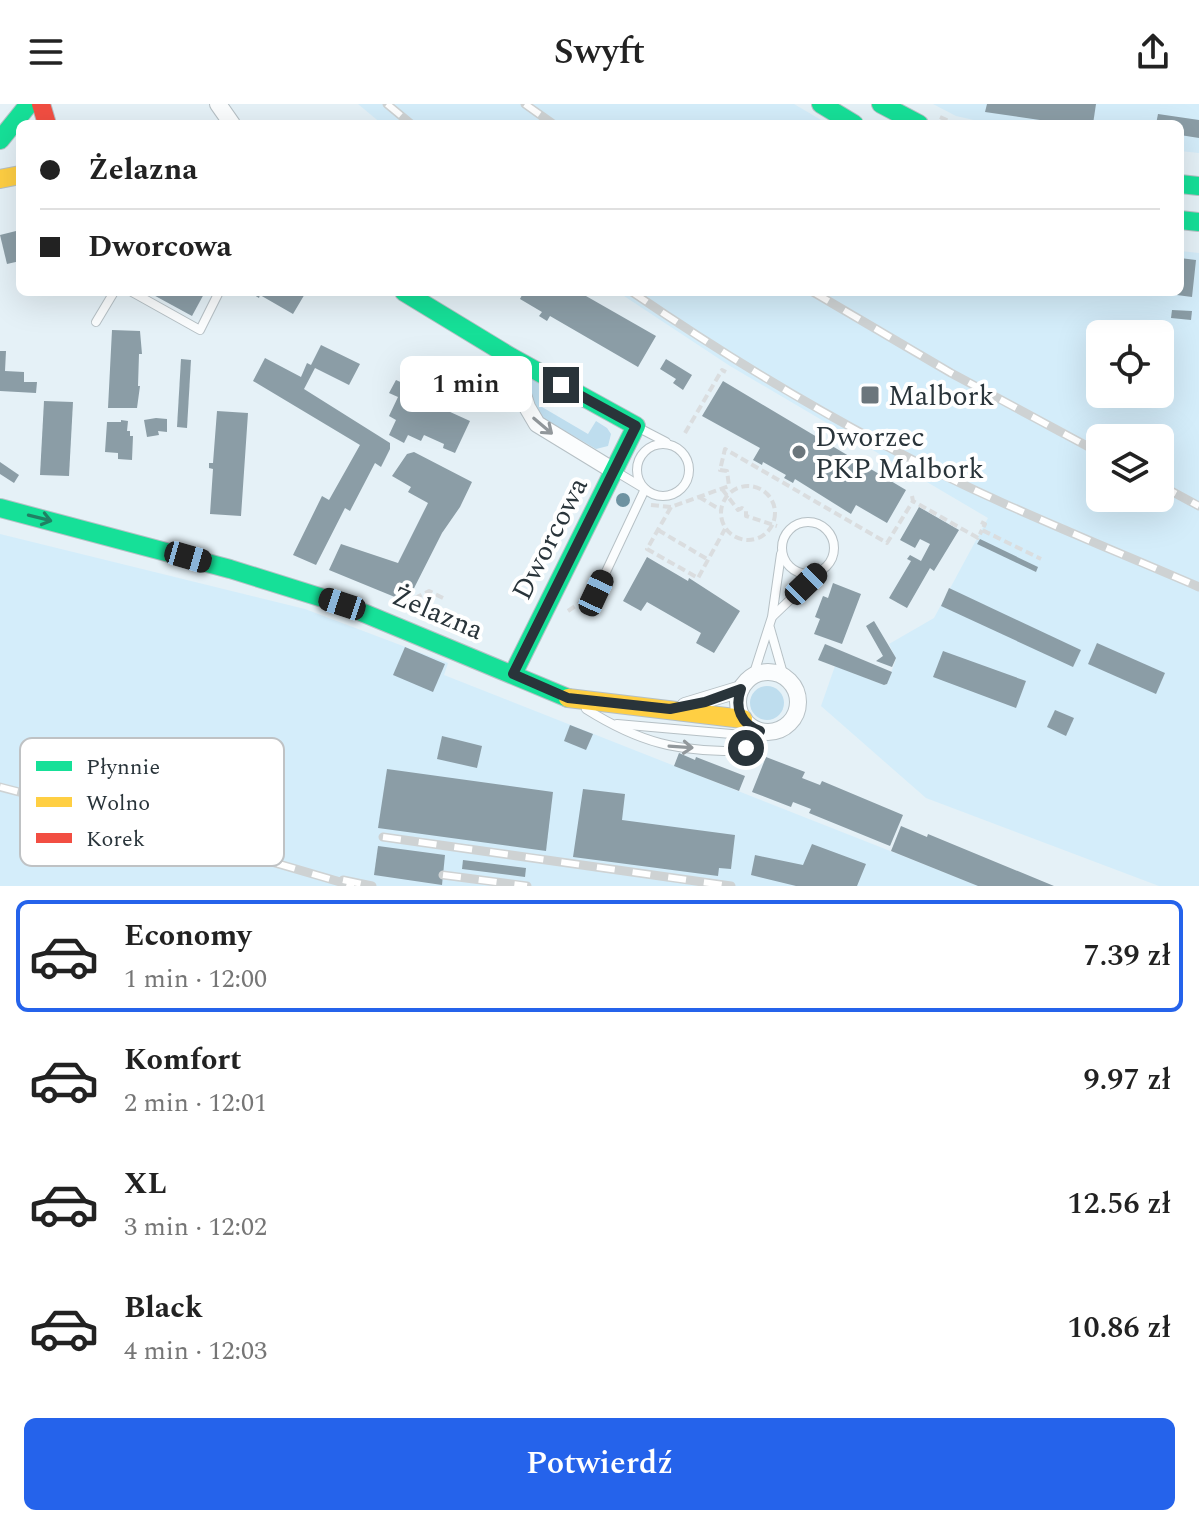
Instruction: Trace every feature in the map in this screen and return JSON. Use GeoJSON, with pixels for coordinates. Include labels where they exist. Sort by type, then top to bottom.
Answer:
{"type":"FeatureCollection","features":[{"type":"Feature","properties":{"kind":"street"},"geometry":{"type":"LineString","coordinates":[[16,120],[29,104]]}},
{"type":"Feature","properties":{"kind":"street"},"geometry":{"type":"LineString","coordinates":[[821,104],[847,120]]}},
{"type":"Feature","properties":{"kind":"street"},"geometry":{"type":"LineString","coordinates":[[881,104],[911,120]]}},
{"type":"Feature","properties":{"kind":"street"},"geometry":{"type":"LineString","coordinates":[[0,140],[16,120]]}},
{"type":"Feature","properties":{"kind":"street"},"geometry":{"type":"LineString","coordinates":[[411,296],[511,357],[636,426]]}},
{"type":"Feature","properties":{"kind":"street","name":"Dworcowa"},"geometry":{"type":"LineString","coordinates":[[511,357],[527,407],[537,424],[614,471]]}},
{"type":"Feature","properties":{"kind":"street","name":"Dworcowa"},"geometry":{"type":"LineString","coordinates":[[513,674],[636,426]]}},
{"type":"Feature","properties":{"kind":"street","name":"Żelazna"},"geometry":{"type":"LineString","coordinates":[[0,508],[230,569],[342,604],[568,698],[743,719],[757,734],[780,730],[794,717],[798,702],[796,692],[784,677]]}},
{"type":"Feature","properties":{"kind":"street"},"geometry":{"type":"LineString","coordinates":[[753,676],[768,673],[784,677]]}},
{"type":"Feature","properties":{"kind":"street","name":"Żelazna"},"geometry":{"type":"LineString","coordinates":[[670,709],[705,702],[741,689],[753,676]]}},
{"type":"Feature","properties":{"kind":"street"},"geometry":{"type":"LineString","coordinates":[[741,689],[738,704],[743,719]]}},
{"type":"Feature","properties":{"kind":"lane"},"geometry":{"type":"LineString","coordinates":[[96,322],[112,296]]}},
{"type":"Feature","properties":{"kind":"lane"},"geometry":{"type":"LineString","coordinates":[[139,296],[200,330],[217,296]]}},
{"type":"Feature","properties":{"kind":"lane"},"geometry":{"type":"LineString","coordinates":[[614,471],[652,494],[677,492],[688,478],[690,470],[684,453],[636,426]]}},
{"type":"Feature","properties":{"kind":"lane"},"geometry":{"type":"LineString","coordinates":[[645,489],[637,474],[640,457],[653,445],[670,444]]}},
{"type":"Feature","properties":{"kind":"lane"},"geometry":{"type":"LineString","coordinates":[[596,593],[645,489]]}},
{"type":"Feature","properties":{"kind":"lane"},"geometry":{"type":"LineString","coordinates":[[772,617],[826,567],[834,551],[834,543],[825,528],[817,523],[800,523],[786,532],[781,549],[788,565],[794,570],[802,574],[819,572]]}},
{"type":"Feature","properties":{"kind":"lane","name":"Żelazna"},"geometry":{"type":"LineString","coordinates":[[753,676],[770,628],[781,549]]}},
{"type":"Feature","properties":{"kind":"lane","name":"Żelazna"},"geometry":{"type":"LineString","coordinates":[[770,628],[784,677]]}},
{"type":"Feature","properties":{"kind":"lane"},"geometry":{"type":"LineString","coordinates":[[568,698],[608,723],[658,745],[742,751],[757,734]]}},
{"type":"Feature","properties":{"kind":"lane"},"geometry":{"type":"LineString","coordinates":[[608,723],[629,727],[757,734]]}},
{"type":"Feature","properties":{"kind":"path"},"geometry":{"type":"LineString","coordinates":[[685,433],[722,370],[726,372]]}},
{"type":"Feature","properties":{"kind":"path"},"geometry":{"type":"LineString","coordinates":[[639,501],[671,507],[729,486],[727,471],[720,470],[725,449],[887,543],[913,498],[978,538],[985,524],[981,522]]}},
{"type":"Feature","properties":{"kind":"path"},"geometry":{"type":"LineString","coordinates":[[764,473],[775,469]]}},
{"type":"Feature","properties":{"kind":"path"},"geometry":{"type":"LineString","coordinates":[[770,476],[775,469]]}},
{"type":"Feature","properties":{"kind":"path"},"geometry":{"type":"LineString","coordinates":[[775,469],[776,479]]}},
{"type":"Feature","properties":{"kind":"path"},"geometry":{"type":"LineString","coordinates":[[741,487],[761,489],[774,503],[774,526],[761,537],[749,541],[736,538],[725,529],[721,510],[726,497],[741,487]]}},
{"type":"Feature","properties":{"kind":"path"},"geometry":{"type":"LineString","coordinates":[[722,489],[738,510],[744,509],[746,516],[774,526]]}},
{"type":"Feature","properties":{"kind":"path"},"geometry":{"type":"LineString","coordinates":[[699,497],[721,510]]}},
{"type":"Feature","properties":{"kind":"path"},"geometry":{"type":"LineString","coordinates":[[671,507],[647,549],[698,578],[725,529]]}},
{"type":"Feature","properties":{"kind":"path"},"geometry":{"type":"LineString","coordinates":[[658,530],[708,560]]}},
{"type":"Feature","properties":{"kind":"path"},"geometry":{"type":"LineString","coordinates":[[982,530],[1041,559]]}},
{"type":"Feature","properties":{"kind":"path"},"geometry":{"type":"LineString","coordinates":[[411,610],[415,598],[429,591],[443,598]]}},
{"type":"Feature","properties":{"kind":"path"},"geometry":{"type":"LineString","coordinates":[[566,612],[596,593]]}},
{"type":"Feature","properties":{"kind":"shaded area"},"geometry":{"type":"Polygon","coordinates":[[[358,104],[794,104],[821,120],[377,120],[358,104]]]}},
{"type":"Feature","properties":{"kind":"shaded area"},"geometry":{"type":"Polygon","coordinates":[[[933,104],[1199,104],[1199,153],[1184,151],[1184,120],[974,120],[956,116],[933,104]]]}},
{"type":"Feature","properties":{"kind":"shaded area"},"geometry":{"type":"Polygon","coordinates":[[[1184,251],[1199,253],[1199,886],[1159,886],[926,798],[821,706],[835,666],[887,684],[896,659],[889,644],[934,618],[988,518],[730,366],[624,296],[1184,296],[1184,251]]]}},
{"type":"Feature","properties":{"kind":"shaded area"},"geometry":{"type":"Polygon","coordinates":[[[528,373],[549,394],[542,407],[588,434],[596,421],[611,434],[608,446],[596,449],[543,418],[536,410],[528,373]]]}},
{"type":"Feature","properties":{"kind":"shaded area"},"geometry":{"type":"Polygon","coordinates":[[[0,534],[305,609],[448,663],[444,675],[979,886],[0,886],[0,534]]]}},
{"type":"Feature","properties":{"kind":"shaded area"},"geometry":{"type":"Polygon","coordinates":[[[767,686],[779,691],[784,703],[779,715],[767,720],[755,715],[750,703],[755,691],[767,686]]]}},
{"type":"Feature","properties":{"kind":"building"},"geometry":{"type":"Polygon","coordinates":[[[987,104],[1096,104],[1094,120],[1040,120],[985,112],[987,104]]]}},
{"type":"Feature","properties":{"kind":"building"},"geometry":{"type":"Polygon","coordinates":[[[1158,114],[1199,120],[1199,138],[1184,136],[1184,120],[1157,120],[1158,114]]]}},
{"type":"Feature","properties":{"kind":"building"},"geometry":{"type":"Polygon","coordinates":[[[16,231],[16,262],[7,264],[0,235],[16,231]]]}},
{"type":"Feature","properties":{"kind":"building"},"geometry":{"type":"Polygon","coordinates":[[[1184,258],[1196,260],[1192,297],[1184,296],[1184,258]]]}},
{"type":"Feature","properties":{"kind":"building"},"geometry":{"type":"Polygon","coordinates":[[[155,296],[203,296],[192,316],[155,296]]]}},
{"type":"Feature","properties":{"kind":"building"},"geometry":{"type":"Polygon","coordinates":[[[262,296],[304,296],[293,314],[262,296]]]}},
{"type":"Feature","properties":{"kind":"building"},"geometry":{"type":"Polygon","coordinates":[[[522,296],[586,296],[656,336],[638,367],[550,316],[547,321],[539,316],[542,312],[520,299],[522,296]]]}},
{"type":"Feature","properties":{"kind":"building"},"geometry":{"type":"Polygon","coordinates":[[[1172,310],[1192,311],[1191,320],[1171,318],[1172,310]]]}},
{"type":"Feature","properties":{"kind":"building"},"geometry":{"type":"Polygon","coordinates":[[[112,330],[140,331],[142,354],[139,354],[137,408],[108,408],[112,330]]]}},
{"type":"Feature","properties":{"kind":"building"},"geometry":{"type":"Polygon","coordinates":[[[321,345],[360,364],[349,385],[315,368],[304,389],[390,443],[390,449],[381,467],[375,463],[350,511],[345,508],[316,565],[293,555],[322,496],[329,500],[360,445],[253,381],[265,358],[301,377],[321,345]]]}},
{"type":"Feature","properties":{"kind":"building"},"geometry":{"type":"Polygon","coordinates":[[[0,351],[6,351],[5,371],[24,372],[24,382],[37,382],[36,393],[0,391],[0,351]]]}},
{"type":"Feature","properties":{"kind":"building"},"geometry":{"type":"Polygon","coordinates":[[[181,359],[191,360],[187,428],[177,427],[181,359]]]}},
{"type":"Feature","properties":{"kind":"building"},"geometry":{"type":"Polygon","coordinates":[[[666,359],[692,375],[683,390],[673,383],[676,379],[660,369],[666,359]]]}},
{"type":"Feature","properties":{"kind":"building"},"geometry":{"type":"Polygon","coordinates":[[[396,380],[440,400],[437,406],[470,421],[455,453],[424,435],[421,441],[408,435],[404,443],[389,435],[396,420],[389,416],[398,397],[389,393],[396,380]]]}},
{"type":"Feature","properties":{"kind":"building","name":"Dworzec PKP Malbork"},"geometry":{"type":"Polygon","coordinates":[[[723,381],[906,490],[887,523],[856,505],[851,514],[795,479],[793,483],[784,478],[786,475],[753,460],[760,448],[702,416],[723,381]]]}},
{"type":"Feature","properties":{"kind":"building"},"geometry":{"type":"Polygon","coordinates":[[[44,401],[73,402],[69,476],[40,475],[44,401]]]}},
{"type":"Feature","properties":{"kind":"building"},"geometry":{"type":"Polygon","coordinates":[[[217,411],[248,413],[241,516],[210,514],[213,469],[209,468],[209,463],[213,463],[217,411]]]}},
{"type":"Feature","properties":{"kind":"building"},"geometry":{"type":"Polygon","coordinates":[[[167,419],[167,432],[158,431],[159,435],[147,437],[144,420],[167,419]]]}},
{"type":"Feature","properties":{"kind":"building"},"geometry":{"type":"Polygon","coordinates":[[[128,421],[127,431],[133,436],[132,460],[118,459],[118,453],[105,452],[107,422],[128,421]]]}},
{"type":"Feature","properties":{"kind":"building"},"geometry":{"type":"Polygon","coordinates":[[[414,452],[472,482],[407,602],[329,570],[341,544],[398,563],[428,503],[408,492],[411,487],[392,476],[407,454],[414,452]]]}},
{"type":"Feature","properties":{"kind":"building"},"geometry":{"type":"Polygon","coordinates":[[[0,462],[19,475],[14,483],[0,474],[0,462]]]}},
{"type":"Feature","properties":{"kind":"building"},"geometry":{"type":"Polygon","coordinates":[[[919,507],[959,530],[934,571],[930,568],[907,608],[889,598],[911,561],[907,559],[910,555],[921,561],[930,544],[920,539],[915,548],[900,540],[919,507]]]}},
{"type":"Feature","properties":{"kind":"building"},"geometry":{"type":"Polygon","coordinates":[[[980,539],[1038,567],[1036,572],[977,544],[980,539]]]}},
{"type":"Feature","properties":{"kind":"building"},"geometry":{"type":"Polygon","coordinates":[[[647,557],[688,581],[689,578],[740,611],[714,653],[696,643],[701,633],[647,602],[641,611],[623,601],[647,557]]]}},
{"type":"Feature","properties":{"kind":"building"},"geometry":{"type":"Polygon","coordinates":[[[833,583],[861,594],[842,644],[814,634],[820,619],[815,617],[823,596],[828,598],[833,583]]]}},
{"type":"Feature","properties":{"kind":"building"},"geometry":{"type":"Polygon","coordinates":[[[949,588],[1081,650],[1073,667],[941,606],[949,588]]]}},
{"type":"Feature","properties":{"kind":"building"},"geometry":{"type":"Polygon","coordinates":[[[874,621],[896,658],[892,667],[876,661],[883,656],[866,626],[874,621]]]}},
{"type":"Feature","properties":{"kind":"building"},"geometry":{"type":"Polygon","coordinates":[[[1097,643],[1165,673],[1156,694],[1088,664],[1097,643]]]}},
{"type":"Feature","properties":{"kind":"building"},"geometry":{"type":"Polygon","coordinates":[[[825,644],[892,672],[887,684],[818,660],[825,644]]]}},
{"type":"Feature","properties":{"kind":"building"},"geometry":{"type":"Polygon","coordinates":[[[405,647],[445,664],[433,692],[393,675],[405,647]]]}},
{"type":"Feature","properties":{"kind":"building"},"geometry":{"type":"Polygon","coordinates":[[[943,651],[1026,681],[1016,708],[933,677],[943,651]]]}},
{"type":"Feature","properties":{"kind":"building"},"geometry":{"type":"Polygon","coordinates":[[[1055,710],[1074,718],[1066,736],[1047,727],[1055,710]]]}},
{"type":"Feature","properties":{"kind":"building"},"geometry":{"type":"Polygon","coordinates":[[[570,725],[593,734],[586,750],[564,741],[570,725]]]}},
{"type":"Feature","properties":{"kind":"building"},"geometry":{"type":"Polygon","coordinates":[[[442,736],[482,746],[477,768],[437,759],[442,736]]]}},
{"type":"Feature","properties":{"kind":"building"},"geometry":{"type":"Polygon","coordinates":[[[679,753],[745,776],[739,791],[674,766],[679,753]]]}},
{"type":"Feature","properties":{"kind":"building"},"geometry":{"type":"Polygon","coordinates":[[[766,757],[805,772],[802,778],[820,785],[822,781],[903,815],[890,846],[809,813],[811,809],[793,802],[791,807],[752,792],[766,757]]]}},
{"type":"Feature","properties":{"kind":"building"},"geometry":{"type":"Polygon","coordinates":[[[387,769],[553,792],[546,851],[378,828],[387,769]]]}},
{"type":"Feature","properties":{"kind":"building"},"geometry":{"type":"Polygon","coordinates":[[[583,789],[625,794],[622,820],[735,835],[731,869],[719,868],[718,876],[573,857],[583,789]]]}},
{"type":"Feature","properties":{"kind":"building"},"geometry":{"type":"Polygon","coordinates":[[[901,826],[927,837],[928,834],[1054,886],[978,886],[891,851],[901,826]]]}},
{"type":"Feature","properties":{"kind":"building"},"geometry":{"type":"Polygon","coordinates":[[[812,844],[866,864],[857,886],[796,886],[751,875],[755,855],[803,865],[812,844]]]}},
{"type":"Feature","properties":{"kind":"building"},"geometry":{"type":"Polygon","coordinates":[[[378,846],[445,855],[442,885],[374,875],[378,846]]]}},
{"type":"Feature","properties":{"kind":"building"},"geometry":{"type":"Polygon","coordinates":[[[463,860],[526,868],[525,877],[462,869],[463,860]]]}},
{"type":"Feature","properties":{"kind":"railway"},"geometry":{"type":"LineString","coordinates":[[387,104],[406,120]]}},
{"type":"Feature","properties":{"kind":"railway"},"geometry":{"type":"LineString","coordinates":[[525,104],[547,120]]}},
{"type":"Feature","properties":{"kind":"railway"},"geometry":{"type":"LineString","coordinates":[[638,296],[767,379],[907,457],[1003,503],[1199,587]]}},
{"type":"Feature","properties":{"kind":"railway"},"geometry":{"type":"LineString","coordinates":[[820,296],[951,373],[1086,445]]}},
{"type":"Feature","properties":{"kind":"railway"},"geometry":{"type":"LineString","coordinates":[[1174,493],[1199,506]]}},
{"type":"Feature","properties":{"kind":"railway"},"geometry":{"type":"LineString","coordinates":[[0,787],[20,792]]}},
{"type":"Feature","properties":{"kind":"railway"},"geometry":{"type":"LineString","coordinates":[[383,837],[731,886]]}},
{"type":"Feature","properties":{"kind":"railway"},"geometry":{"type":"LineString","coordinates":[[284,866],[354,886]]}},
{"type":"Feature","properties":{"kind":"railway"},"geometry":{"type":"LineString","coordinates":[[443,875],[527,886]]}},
{"type":"Feature","properties":{"kind":"railway"},"geometry":{"type":"LineString","coordinates":[[343,880],[372,886]]}},
{"type":"Feature","properties":{"kind":"traffic: fast"},"geometry":{"type":"LineString","coordinates":[[16,120],[29,104]]}},
{"type":"Feature","properties":{"kind":"traffic: fast"},"geometry":{"type":"LineString","coordinates":[[821,104],[847,120]]}},
{"type":"Feature","properties":{"kind":"traffic: fast"},"geometry":{"type":"LineString","coordinates":[[881,104],[911,120]]}},
{"type":"Feature","properties":{"kind":"traffic: fast"},"geometry":{"type":"LineString","coordinates":[[0,140],[16,120]]}},
{"type":"Feature","properties":{"kind":"traffic: fast"},"geometry":{"type":"LineString","coordinates":[[1184,184],[1199,186]]}},
{"type":"Feature","properties":{"kind":"traffic: fast"},"geometry":{"type":"LineString","coordinates":[[1184,220],[1199,222]]}},
{"type":"Feature","properties":{"kind":"traffic: fast"},"geometry":{"type":"LineString","coordinates":[[411,296],[511,357],[636,426],[513,674]]}},
{"type":"Feature","properties":{"kind":"traffic: fast"},"geometry":{"type":"LineString","coordinates":[[0,508],[230,569],[342,604],[568,698]]}},
{"type":"Feature","properties":{"kind":"traffic: slow"},"geometry":{"type":"LineString","coordinates":[[0,179],[16,176]]}},
{"type":"Feature","properties":{"kind":"traffic: slow"},"geometry":{"type":"LineString","coordinates":[[568,698],[743,719]]}},
{"type":"Feature","properties":{"kind":"traffic: jam"},"geometry":{"type":"LineString","coordinates":[[41,104],[46,120]]}},
{"type":"Feature","properties":{"kind":"place","name":"Malbork"},"geometry":{"type":"Point","coordinates":[870,395]}},
{"type":"Feature","properties":{"kind":"place","name":"Dworzec PKP Malbork"},"geometry":{"type":"Point","coordinates":[799,452]}},
{"type":"Feature","properties":{"kind":"route"},"geometry":{"type":"LineString","coordinates":[[561,385],[636,426],[513,674],[568,698],[670,709],[705,702],[741,689],[739,712],[747,725],[760,731],[746,748]]}}]}
